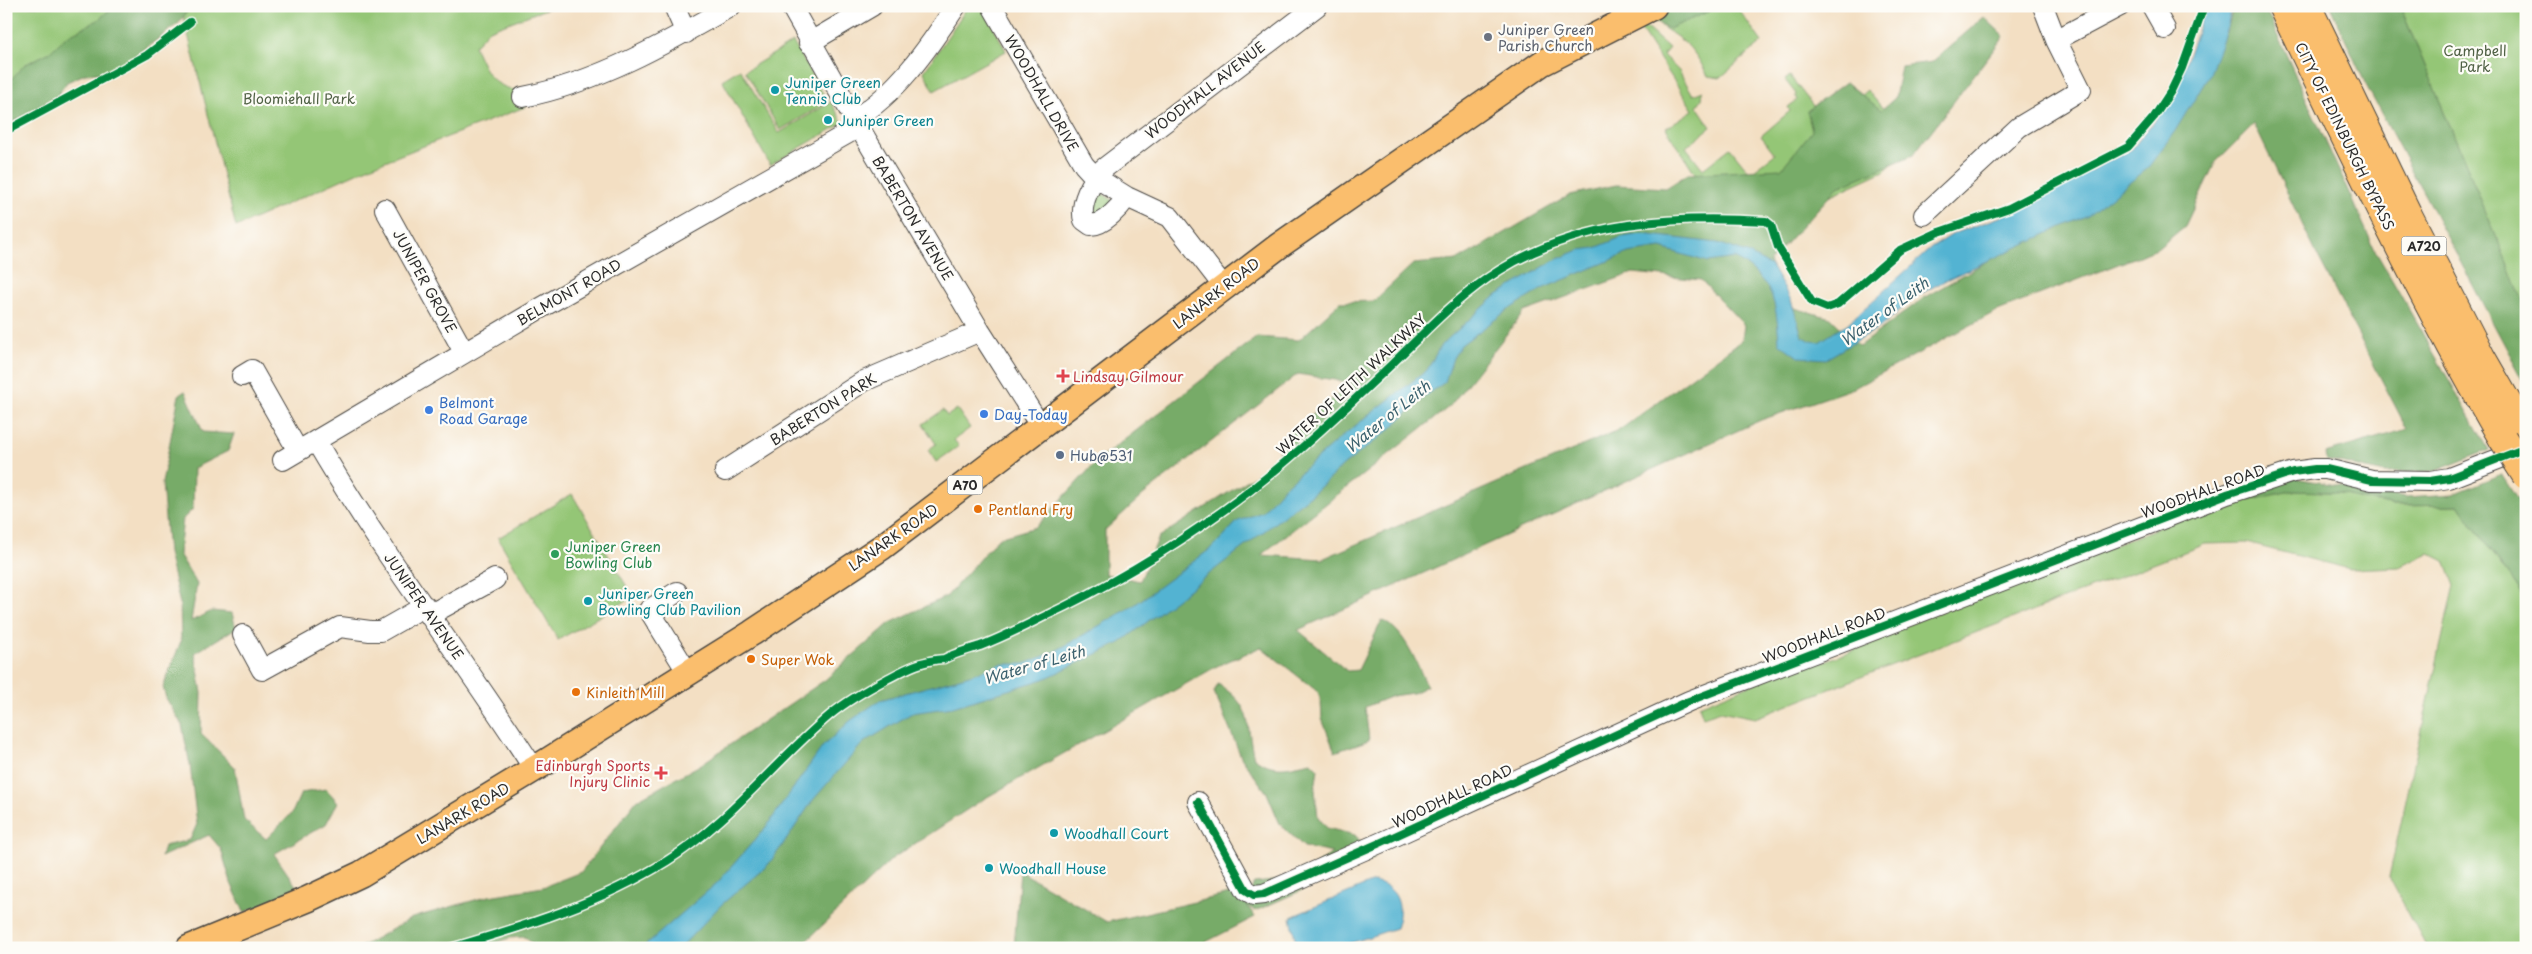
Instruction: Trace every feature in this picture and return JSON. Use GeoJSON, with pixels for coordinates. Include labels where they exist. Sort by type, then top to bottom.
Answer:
{"type":"FeatureCollection","features":[{"type":"Feature","properties":{"kind":"highway","name":"CITY OF EDINBURGH BYPASS"},"geometry":{"type":"LineString","coordinates":[[2282,6],[2322,64]]}},
{"type":"Feature","properties":{"kind":"highway","name":"CITY OF EDINBURGH BYPASS"},"geometry":{"type":"LineString","coordinates":[[2307,6],[2322,64],[2422,292],[2519,438],[2526,475]]}},
{"type":"Feature","properties":{"kind":"main road","name":"LANARK ROAD"},"geometry":{"type":"LineString","coordinates":[[189,948],[308,899],[361,874],[688,673],[882,547],[1274,250],[1542,63],[1654,6]]}},
{"type":"Feature","properties":{"kind":"street"},"geometry":{"type":"LineString","coordinates":[[674,6],[686,33]]}},
{"type":"Feature","properties":{"kind":"street"},"geometry":{"type":"LineString","coordinates":[[523,97],[559,90],[686,33],[731,6]]}},
{"type":"Feature","properties":{"kind":"street","name":"BABERTON AVENUE"},"geometry":{"type":"LineString","coordinates":[[791,6],[856,123],[980,330],[1041,427]]}},
{"type":"Feature","properties":{"kind":"street"},"geometry":{"type":"LineString","coordinates":[[810,43],[872,6]]}},
{"type":"Feature","properties":{"kind":"street","name":"BELMONT ROAD"},"geometry":{"type":"LineString","coordinates":[[242,376],[252,370],[290,456],[856,123],[920,58],[956,6]]}},
{"type":"Feature","properties":{"kind":"street","name":"WOODHALL DRIVE"},"geometry":{"type":"LineString","coordinates":[[992,6],[1084,165],[1095,177],[1127,197],[1170,217],[1224,287]]}},
{"type":"Feature","properties":{"kind":"street","name":"WOODHALL AVENUE"},"geometry":{"type":"LineString","coordinates":[[1095,177],[1317,6]]}},
{"type":"Feature","properties":{"kind":"street"},"geometry":{"type":"LineString","coordinates":[[1924,215],[2019,127],[2081,90],[2056,40],[2042,6]]}},
{"type":"Feature","properties":{"kind":"street"},"geometry":{"type":"LineString","coordinates":[[2056,40],[2120,6]]}},
{"type":"Feature","properties":{"kind":"street"},"geometry":{"type":"LineString","coordinates":[[2152,6],[2165,29]]}},
{"type":"Feature","properties":{"kind":"street"},"geometry":{"type":"LineString","coordinates":[[1095,177],[1091,184],[1083,212],[1087,223],[1095,225],[1099,223],[1122,205],[1127,197]]}},
{"type":"Feature","properties":{"kind":"street","name":"JUNIPER GROVE"},"geometry":{"type":"LineString","coordinates":[[386,209],[464,352]]}},
{"type":"Feature","properties":{"kind":"street","name":"BABERTON PARK"},"geometry":{"type":"LineString","coordinates":[[725,471],[864,381],[980,330]]}},
{"type":"Feature","properties":{"kind":"street","name":"WOODHALL ROAD"},"geometry":{"type":"LineString","coordinates":[[1198,802],[1246,890],[1254,895],[1264,894],[1382,842],[1689,700],[2227,494],[2293,472],[2315,468],[2326,468],[2372,480],[2430,481],[2448,478],[2519,438]]}},
{"type":"Feature","properties":{"kind":"street","name":"JUNIPER AVENUE"},"geometry":{"type":"LineString","coordinates":[[316,441],[381,546],[428,610],[534,769]]}},
{"type":"Feature","properties":{"kind":"street"},"geometry":{"type":"LineString","coordinates":[[243,635],[262,670],[340,627],[370,632],[381,631],[495,579]]}},
{"type":"Feature","properties":{"kind":"street"},"geometry":{"type":"LineString","coordinates":[[677,592],[650,610],[688,673]]}},
{"type":"Feature","properties":{"kind":"green space"},"geometry":{"type":"Polygon","coordinates":[[[6,6],[176,6],[6,116],[6,6]]]}},
{"type":"Feature","properties":{"kind":"green space"},"geometry":{"type":"Polygon","coordinates":[[[114,6],[191,6],[179,23],[121,67],[113,72],[85,74],[67,82],[57,96],[6,126],[6,85],[24,65],[50,52],[67,36],[98,20],[114,6]]]}},
{"type":"Feature","properties":{"kind":"green space","name":"Bloomiehall Park"},"geometry":{"type":"Polygon","coordinates":[[[181,6],[554,6],[489,30],[474,46],[486,71],[496,82],[502,86],[522,92],[525,107],[372,166],[236,227],[181,6]]]}},
{"type":"Feature","properties":{"kind":"green space"},"geometry":{"type":"Polygon","coordinates":[[[968,6],[983,6],[1006,51],[934,91],[924,72],[968,6]]]}},
{"type":"Feature","properties":{"kind":"green space"},"geometry":{"type":"Polygon","coordinates":[[[1652,6],[1721,6],[1669,29],[1654,21],[1649,9],[1652,6]]]}},
{"type":"Feature","properties":{"kind":"green space"},"geometry":{"type":"Polygon","coordinates":[[[1684,6],[1736,6],[1762,42],[1720,78],[1708,76],[1690,48],[1654,21],[1684,6]]]}},
{"type":"Feature","properties":{"kind":"green space"},"geometry":{"type":"Polygon","coordinates":[[[2233,6],[2264,6],[2376,252],[2489,450],[2435,471],[2385,473],[2326,460],[2325,453],[2407,429],[2318,257],[2254,124],[2215,163],[2185,226],[2157,249],[1995,312],[1854,388],[1761,420],[1298,630],[1347,671],[1358,670],[1382,620],[1404,639],[1427,686],[1413,693],[1392,696],[1365,707],[1369,740],[1335,752],[1322,719],[1321,702],[1318,692],[1261,647],[1219,665],[982,800],[893,858],[799,948],[537,948],[525,937],[510,938],[479,948],[359,948],[412,918],[489,896],[543,887],[581,872],[637,800],[700,765],[825,680],[890,623],[947,596],[998,538],[1036,527],[1097,461],[1257,337],[1299,340],[1340,302],[1374,301],[1413,264],[1458,260],[1570,195],[1616,185],[1666,188],[1688,174],[1781,169],[1812,131],[1807,111],[1846,82],[1881,110],[1895,98],[1901,66],[1932,62],[1984,17],[2004,36],[1913,155],[1838,187],[1769,262],[1794,308],[1831,318],[1859,346],[1925,297],[2043,229],[2189,105],[2228,28],[2233,6]],[[1633,273],[1524,312],[1450,406],[1261,555],[1322,559],[1621,429],[1742,340],[1744,325],[1701,280],[1633,273]],[[1298,374],[1143,495],[1105,530],[1105,574],[1140,581],[1159,537],[1276,462],[1283,436],[1353,383],[1298,374]]]}},
{"type":"Feature","properties":{"kind":"green space"},"geometry":{"type":"Polygon","coordinates":[[[2330,6],[2400,6],[2526,308],[2526,385],[2365,83],[2330,6]]]}},
{"type":"Feature","properties":{"kind":"green space","name":"Campbell Park"},"geometry":{"type":"Polygon","coordinates":[[[2400,6],[2526,6],[2526,309],[2400,6]]]}},
{"type":"Feature","properties":{"kind":"green space"},"geometry":{"type":"Polygon","coordinates":[[[1643,25],[1669,48],[1663,55],[1679,71],[1693,95],[1703,91],[1702,99],[1697,106],[1711,127],[1686,147],[1703,169],[1730,148],[1750,173],[1775,154],[1761,136],[1790,111],[1788,107],[1797,100],[1796,94],[1785,80],[1790,76],[1828,125],[1867,90],[1914,145],[1884,171],[1823,199],[1700,181],[1666,128],[1693,110],[1639,27],[1643,25]]]}},
{"type":"Feature","properties":{"kind":"green space","name":"Juniper Green Tennis Club"},"geometry":{"type":"Polygon","coordinates":[[[793,42],[828,102],[780,130],[745,71],[793,42]]]}},
{"type":"Feature","properties":{"kind":"green space"},"geometry":{"type":"Polygon","coordinates":[[[740,69],[779,133],[831,102],[843,123],[770,165],[722,80],[740,69]]]}},
{"type":"Feature","properties":{"kind":"green space"},"geometry":{"type":"Polygon","coordinates":[[[1095,189],[1117,203],[1091,217],[1095,189]]]}},
{"type":"Feature","properties":{"kind":"green space"},"geometry":{"type":"Polygon","coordinates":[[[185,391],[203,432],[234,434],[228,451],[194,468],[193,509],[183,519],[179,554],[197,584],[191,621],[212,611],[232,613],[236,628],[195,653],[202,693],[201,734],[235,767],[244,820],[266,839],[292,813],[301,793],[326,789],[338,802],[326,824],[274,854],[301,893],[244,912],[231,883],[221,849],[209,835],[161,857],[164,846],[190,840],[197,824],[190,765],[182,725],[166,698],[163,687],[181,641],[180,604],[168,553],[162,483],[179,395],[185,391]]]}},
{"type":"Feature","properties":{"kind":"green space"},"geometry":{"type":"Polygon","coordinates":[[[957,409],[970,428],[954,440],[959,446],[936,462],[928,450],[936,444],[923,424],[943,410],[947,416],[957,409]]]}},
{"type":"Feature","properties":{"kind":"green space"},"geometry":{"type":"Polygon","coordinates":[[[2501,474],[2526,513],[2526,600],[2459,505],[2394,506],[2332,492],[2290,491],[2251,500],[2233,498],[2295,478],[2406,497],[2453,494],[2501,474]]]}},
{"type":"Feature","properties":{"kind":"green space"},"geometry":{"type":"Polygon","coordinates":[[[2290,491],[2332,492],[2394,506],[2459,505],[2526,600],[2526,948],[2427,948],[2389,877],[2454,585],[2445,561],[2429,553],[2399,567],[2350,569],[2246,543],[2205,544],[1755,718],[1721,711],[1703,717],[1699,706],[1813,659],[1822,662],[1879,641],[1884,633],[2027,578],[2041,579],[2055,576],[2073,565],[2077,560],[2233,498],[2251,500],[2290,491]]]}},
{"type":"Feature","properties":{"kind":"green space"},"geometry":{"type":"Polygon","coordinates":[[[572,494],[633,597],[558,640],[498,538],[572,494]]]}},
{"type":"Feature","properties":{"kind":"green space"},"geometry":{"type":"Polygon","coordinates":[[[1218,684],[1230,692],[1243,708],[1254,758],[1275,767],[1288,767],[1311,762],[1318,769],[1315,790],[1318,817],[1327,828],[1355,835],[1375,858],[1255,911],[1247,905],[1255,917],[1194,948],[1014,948],[1020,871],[1107,922],[1238,892],[1246,903],[1254,883],[1296,879],[1332,853],[1304,847],[1280,824],[1267,793],[1242,759],[1214,692],[1218,684]]]}},
{"type":"Feature","properties":{"kind":"water","name":"Water of Leith"},"geometry":{"type":"Polygon","coordinates":[[[2206,6],[2231,6],[2228,25],[2210,74],[2175,131],[2147,169],[2088,215],[1948,279],[1917,296],[1880,327],[1826,359],[1798,357],[1779,343],[1774,304],[1770,294],[1758,276],[1735,258],[1708,262],[1661,248],[1628,253],[1544,288],[1508,310],[1461,345],[1453,358],[1445,382],[1423,398],[1388,431],[1344,465],[1316,491],[1120,643],[1044,679],[953,707],[912,713],[863,743],[813,800],[768,865],[721,905],[680,948],[642,948],[718,882],[766,827],[823,746],[850,721],[880,700],[970,675],[1000,664],[1024,664],[1054,652],[1133,606],[1213,547],[1238,521],[1262,512],[1285,486],[1346,433],[1427,370],[1441,345],[1497,295],[1553,261],[1579,250],[1595,248],[1622,237],[1642,234],[1718,243],[1747,253],[1771,266],[1791,300],[1802,336],[1811,341],[1819,342],[1847,324],[1931,248],[1953,234],[2000,217],[2132,149],[2167,104],[2180,79],[2206,6]]]}},
{"type":"Feature","properties":{"kind":"water"},"geometry":{"type":"Polygon","coordinates":[[[1373,882],[1388,888],[1397,898],[1399,912],[1396,928],[1339,947],[1305,948],[1295,939],[1291,917],[1373,882]]]}},
{"type":"Feature","properties":{"kind":"cycle path","name":"WATER OF LEITH WALKWAY"},"geometry":{"type":"LineString","coordinates":[[450,948],[562,912],[642,876],[667,861],[711,828],[810,733],[837,710],[858,696],[914,666],[928,661],[944,659],[988,643],[1018,629],[1112,582],[1180,540],[1246,494],[1289,459],[1351,403],[1443,314],[1470,291],[1500,270],[1530,254],[1562,241],[1595,231],[1628,225],[1697,219],[1766,221],[1771,225],[1778,247],[1812,302],[1827,308],[1838,304],[1900,250],[1939,232],[2009,208],[2128,147],[2154,117],[2171,91],[2182,68],[2204,6]]}},
{"type":"Feature","properties":{"kind":"cycle path"},"geometry":{"type":"LineString","coordinates":[[6,131],[147,55],[190,22]]}},
{"type":"Feature","properties":{"kind":"cycle path"},"geometry":{"type":"LineString","coordinates":[[1198,802],[1246,890],[1254,895],[1264,894],[1689,701],[2227,494],[2293,472],[2315,469],[2326,469],[2372,480],[2430,481],[2449,478],[2526,448]]}},
{"type":"Feature","properties":{"kind":"place","name":"Juniper Green Parish Church"},"geometry":{"type":"Point","coordinates":[1488,37]}},
{"type":"Feature","properties":{"kind":"place","name":"Juniper Green Tennis Club"},"geometry":{"type":"Point","coordinates":[775,90]}},
{"type":"Feature","properties":{"kind":"place","name":"Juniper Green"},"geometry":{"type":"Point","coordinates":[828,120]}},
{"type":"Feature","properties":{"kind":"place","name":"Lindsay Gilmour"},"geometry":{"type":"Point","coordinates":[1063,376]}},
{"type":"Feature","properties":{"kind":"place","name":"Belmont Road Garage"},"geometry":{"type":"Point","coordinates":[429,410]}},
{"type":"Feature","properties":{"kind":"place","name":"Day-Today"},"geometry":{"type":"Point","coordinates":[984,414]}},
{"type":"Feature","properties":{"kind":"place","name":"Hub@531"},"geometry":{"type":"Point","coordinates":[1060,455]}},
{"type":"Feature","properties":{"kind":"place","name":"Pentland Fry"},"geometry":{"type":"Point","coordinates":[978,509]}},
{"type":"Feature","properties":{"kind":"place","name":"Juniper Green Bowling Club"},"geometry":{"type":"Point","coordinates":[555,554]}},
{"type":"Feature","properties":{"kind":"place","name":"Juniper Green Bowling Club Pavilion"},"geometry":{"type":"Point","coordinates":[588,601]}},
{"type":"Feature","properties":{"kind":"place","name":"Super Wok"},"geometry":{"type":"Point","coordinates":[751,659]}},
{"type":"Feature","properties":{"kind":"place","name":"Kinleith Mill"},"geometry":{"type":"Point","coordinates":[576,692]}},
{"type":"Feature","properties":{"kind":"place","name":"Edinburgh Sports Injury Clinic"},"geometry":{"type":"Point","coordinates":[661,773]}},
{"type":"Feature","properties":{"kind":"place","name":"Woodhall Court"},"geometry":{"type":"Point","coordinates":[1054,833]}},
{"type":"Feature","properties":{"kind":"place","name":"Woodhall House"},"geometry":{"type":"Point","coordinates":[989,868]}}]}
